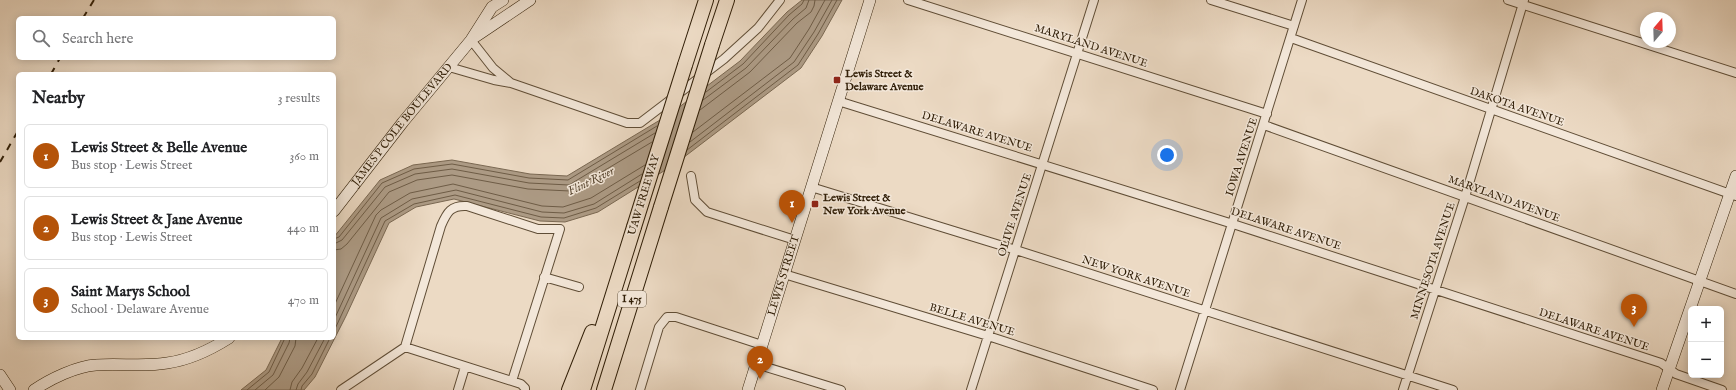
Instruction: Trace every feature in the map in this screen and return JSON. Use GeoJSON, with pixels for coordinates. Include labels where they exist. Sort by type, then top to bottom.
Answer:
{"type":"FeatureCollection","features":[{"type":"Feature","properties":{"kind":"highway","name":"UAW FREEWAY"},"geometry":{"type":"LineString","coordinates":[[583,390],[706,0]]}},
{"type":"Feature","properties":{"kind":"highway","name":"UAW FREEWAY"},"geometry":{"type":"LineString","coordinates":[[605,388],[727,0]]}},
{"type":"Feature","properties":{"kind":"highway"},"geometry":{"type":"LineString","coordinates":[[569,390],[628,245]]}},
{"type":"Feature","properties":{"kind":"street","name":"JAMES P COLE BOULEVARD"},"geometry":{"type":"LineString","coordinates":[[336,208],[448,66],[471,40],[492,7],[503,0]]}},
{"type":"Feature","properties":{"kind":"street","name":"JAMES P COLE BOULEVARD"},"geometry":{"type":"LineString","coordinates":[[471,40],[530,0]]}},
{"type":"Feature","properties":{"kind":"street"},"geometry":{"type":"LineString","coordinates":[[448,66],[494,80],[511,83],[627,123],[640,123],[724,59],[758,28],[780,0]]}},
{"type":"Feature","properties":{"kind":"street","name":"LEWIS STREET"},"geometry":{"type":"LineString","coordinates":[[748,390],[870,0]]}},
{"type":"Feature","properties":{"kind":"street","name":"MARYLAND AVENUE"},"geometry":{"type":"LineString","coordinates":[[908,0],[1267,114]]}},
{"type":"Feature","properties":{"kind":"street","name":"OLIVE AVENUE"},"geometry":{"type":"LineString","coordinates":[[971,390],[1094,0]]}},
{"type":"Feature","properties":{"kind":"street"},"geometry":{"type":"LineString","coordinates":[[1211,0],[1294,26]]}},
{"type":"Feature","properties":{"kind":"street","name":"IOWA AVENUE"},"geometry":{"type":"LineString","coordinates":[[1180,390],[1302,0]]}},
{"type":"Feature","properties":{"kind":"street"},"geometry":{"type":"LineString","coordinates":[[1508,0],[1523,2],[1736,73]]}},
{"type":"Feature","properties":{"kind":"street","name":"MINNESOTA AVENUE"},"geometry":{"type":"LineString","coordinates":[[1403,390],[1465,197],[1523,2]]}},
{"type":"Feature","properties":{"kind":"street","name":"DAKOTA AVENUE"},"geometry":{"type":"LineString","coordinates":[[1291,38],[1733,195]]}},
{"type":"Feature","properties":{"kind":"street"},"geometry":{"type":"LineString","coordinates":[[471,40],[493,68],[511,83]]}},
{"type":"Feature","properties":{"kind":"street","name":"DELAWARE AVENUE"},"geometry":{"type":"LineString","coordinates":[[838,101],[1233,224],[1661,363],[1676,374],[1722,390]]}},
{"type":"Feature","properties":{"kind":"street","name":"MARYLAND AVENUE"},"geometry":{"type":"LineString","coordinates":[[1264,125],[1736,294]]}},
{"type":"Feature","properties":{"kind":"street"},"geometry":{"type":"LineString","coordinates":[[691,176],[695,200],[707,212],[795,240]]}},
{"type":"Feature","properties":{"kind":"street"},"geometry":{"type":"LineString","coordinates":[[1662,390],[1700,281],[1733,195],[1736,176]]}},
{"type":"Feature","properties":{"kind":"street","name":"NEW YORK AVENUE"},"geometry":{"type":"LineString","coordinates":[[811,187],[1016,250],[1453,390]]}},
{"type":"Feature","properties":{"kind":"street"},"geometry":{"type":"LineString","coordinates":[[341,390],[405,347],[446,212],[452,207],[459,205],[467,206],[538,229],[560,229],[512,381]]}},
{"type":"Feature","properties":{"kind":"street","name":"BELLE AVENUE"},"geometry":{"type":"LineString","coordinates":[[784,274],[988,336],[1153,390]]}},
{"type":"Feature","properties":{"kind":"street"},"geometry":{"type":"LineString","coordinates":[[544,278],[578,287]]}},
{"type":"Feature","properties":{"kind":"street"},"geometry":{"type":"LineString","coordinates":[[640,390],[659,327],[667,317],[676,317],[762,345]]}},
{"type":"Feature","properties":{"kind":"street"},"geometry":{"type":"LineString","coordinates":[[34,390],[46,382],[77,369],[94,365],[167,363],[208,351],[226,340]]}},
{"type":"Feature","properties":{"kind":"street"},"geometry":{"type":"LineString","coordinates":[[405,347],[521,384],[526,388],[525,390]]}},
{"type":"Feature","properties":{"kind":"street"},"geometry":{"type":"LineString","coordinates":[[756,364],[841,390]]}},
{"type":"Feature","properties":{"kind":"street"},"geometry":{"type":"LineString","coordinates":[[458,390],[465,367]]}},
{"type":"Feature","properties":{"kind":"street"},"geometry":{"type":"LineString","coordinates":[[0,375],[10,390]]}},
{"type":"Feature","properties":{"kind":"water","name":"Flint River"},"geometry":{"type":"Polygon","coordinates":[[[802,0],[842,0],[822,36],[801,68],[675,164],[598,212],[565,222],[540,221],[454,199],[416,207],[389,223],[336,336],[336,235],[380,180],[413,165],[452,160],[530,174],[567,176],[670,114],[740,61],[787,12],[802,0]]]}},
{"type":"Feature","properties":{"kind":"water"},"geometry":{"type":"Polygon","coordinates":[[[281,340],[334,340],[315,377],[304,390],[241,390],[266,370],[281,340]]]}},
{"type":"Feature","properties":{"kind":"railway"},"geometry":{"type":"LineString","coordinates":[[84,16],[94,0]]}},
{"type":"Feature","properties":{"kind":"railway"},"geometry":{"type":"LineString","coordinates":[[52,72],[59,60]]}},
{"type":"Feature","properties":{"kind":"railway"},"geometry":{"type":"LineString","coordinates":[[0,162],[16,134]]}},
{"type":"Feature","properties":{"kind":"place","name":"Lewis Street & Delaware Avenue"},"geometry":{"type":"Point","coordinates":[837,80]}},
{"type":"Feature","properties":{"kind":"place","name":"Lewis Street & New York Avenue"},"geometry":{"type":"Point","coordinates":[815,204]}},
{"type":"Feature","properties":{"kind":"place","name":"Lewis Street & Belle Avenue"},"geometry":{"type":"Point","coordinates":[792,223]}},
{"type":"Feature","properties":{"kind":"place","name":"Saint Marys School"},"geometry":{"type":"Point","coordinates":[1634,327]}},
{"type":"Feature","properties":{"kind":"place","name":"Lewis Street & Jane Avenue"},"geometry":{"type":"Point","coordinates":[760,379]}}]}
